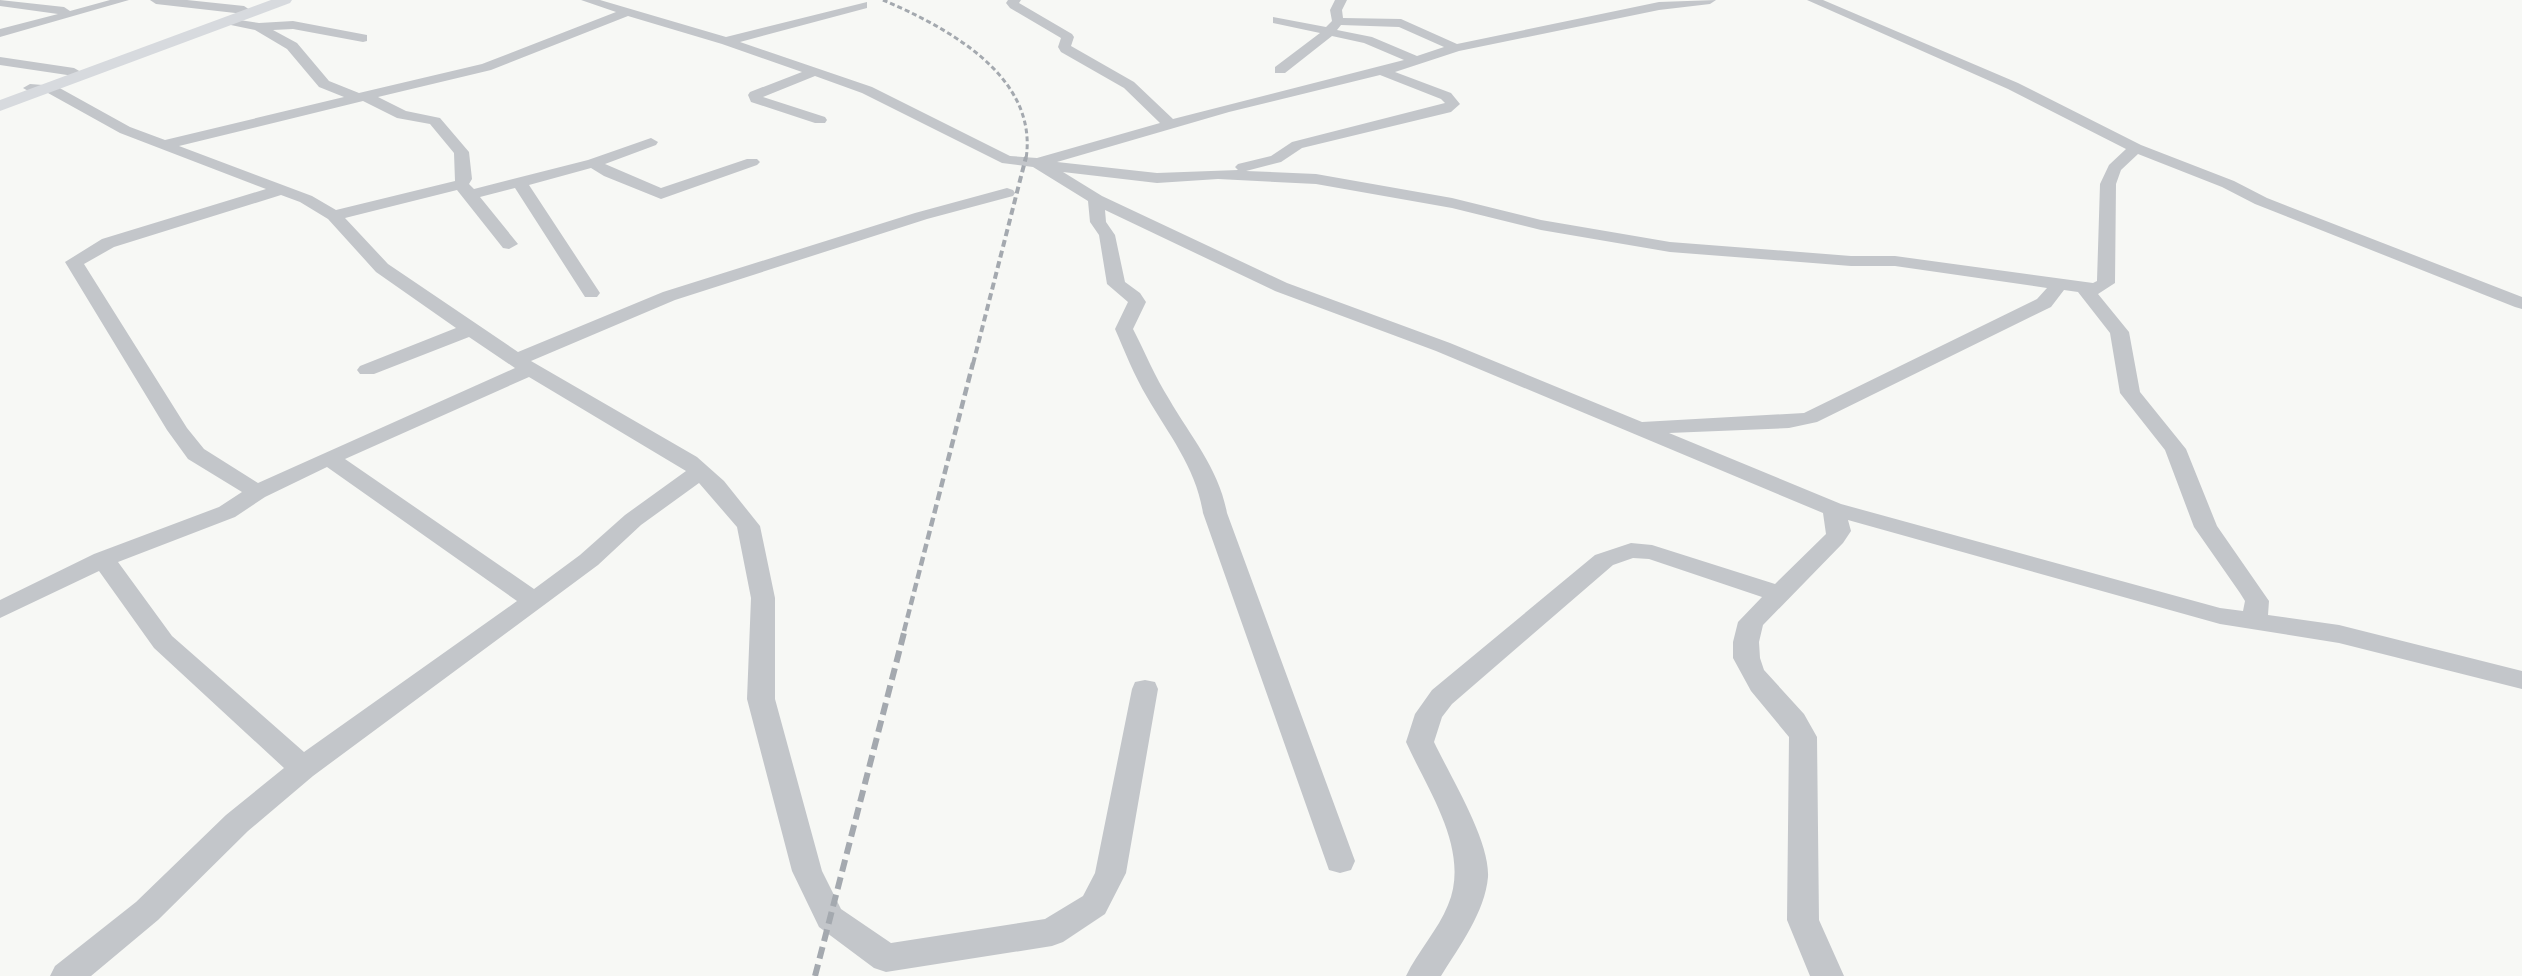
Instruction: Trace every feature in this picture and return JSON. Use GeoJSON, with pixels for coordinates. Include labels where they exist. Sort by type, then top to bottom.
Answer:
{"type":"FeatureCollection","features":[{"type":"Feature","properties":{"kind":"main road"},"geometry":{"type":"LineString","coordinates":[[0,106],[74,72],[270,0]]}},
{"type":"Feature","properties":{"kind":"main road"},"geometry":{"type":"LineString","coordinates":[[0,99],[40,88],[285,0]]}},
{"type":"Feature","properties":{"kind":"street"},"geometry":{"type":"LineString","coordinates":[[0,33],[123,0]]}},
{"type":"Feature","properties":{"kind":"street"},"geometry":{"type":"LineString","coordinates":[[156,0],[244,10]]}},
{"type":"Feature","properties":{"kind":"street"},"geometry":{"type":"LineString","coordinates":[[587,0],[726,41],[816,71],[909,109],[1007,160],[1039,163],[1057,168],[1146,177],[1265,175],[1337,182],[1452,203],[1541,225],[1670,247],[1851,261],[1895,261],[2085,289],[2096,289],[2106,283],[2108,184],[2114,168],[2136,148]]}},
{"type":"Feature","properties":{"kind":"street"},"geometry":{"type":"LineString","coordinates":[[1015,0],[1012,3],[1014,5],[1068,37],[1064,46],[1066,49],[1129,84],[1170,124]]}},
{"type":"Feature","properties":{"kind":"street"},"geometry":{"type":"LineString","coordinates":[[1280,70],[1334,26],[1336,10],[1341,0]]}},
{"type":"Feature","properties":{"kind":"street"},"geometry":{"type":"LineString","coordinates":[[1039,163],[1170,124],[1381,71],[1456,48],[1653,7],[1710,0]]}},
{"type":"Feature","properties":{"kind":"street"},"geometry":{"type":"LineString","coordinates":[[1813,0],[2013,86],[2136,148],[2293,214],[2522,303]]}},
{"type":"Feature","properties":{"kind":"street"},"geometry":{"type":"LineString","coordinates":[[9,2],[73,12]]}},
{"type":"Feature","properties":{"kind":"street"},"geometry":{"type":"LineString","coordinates":[[726,41],[784,28],[863,5]]}},
{"type":"Feature","properties":{"kind":"street"},"geometry":{"type":"LineString","coordinates":[[163,145],[486,67],[628,12]]}},
{"type":"Feature","properties":{"kind":"street"},"geometry":{"type":"LineString","coordinates":[[1277,20],[1334,26],[1401,23],[1456,48]]}},
{"type":"Feature","properties":{"kind":"street"},"geometry":{"type":"LineString","coordinates":[[230,21],[259,27],[293,25],[363,38]]}},
{"type":"Feature","properties":{"kind":"street"},"geometry":{"type":"LineString","coordinates":[[1334,26],[1379,43],[1416,61]]}},
{"type":"Feature","properties":{"kind":"street"},"geometry":{"type":"LineString","coordinates":[[259,27],[297,50],[328,87],[362,97],[402,115],[435,121],[461,152],[466,189],[509,244]]}},
{"type":"Feature","properties":{"kind":"street"},"geometry":{"type":"LineString","coordinates":[[0,61],[74,72]]}},
{"type":"Feature","properties":{"kind":"street"},"geometry":{"type":"LineString","coordinates":[[816,71],[755,95],[756,99],[820,120]]}},
{"type":"Feature","properties":{"kind":"street"},"geometry":{"type":"LineString","coordinates":[[1218,174],[1276,159],[1297,145],[1446,109],[1453,104],[1446,96],[1381,71]]}},
{"type":"Feature","properties":{"kind":"street"},"geometry":{"type":"LineString","coordinates":[[40,88],[125,130],[306,199],[334,216],[382,268],[523,365],[701,471],[716,486],[748,526],[762,598],[761,699],[807,871],[830,918],[886,958],[1052,932],[1094,904],[1110,873],[1145,689]]}},
{"type":"Feature","properties":{"kind":"street"},"geometry":{"type":"LineString","coordinates":[[334,216],[466,189],[519,182],[593,163],[651,142]]}},
{"type":"Feature","properties":{"kind":"street"},"geometry":{"type":"LineString","coordinates":[[593,163],[609,173],[661,194],[752,162]]}},
{"type":"Feature","properties":{"kind":"street"},"geometry":{"type":"LineString","coordinates":[[1039,163],[1096,199],[1281,287],[1443,346],[1833,509],[2220,616],[2339,634],[2522,680]]}},
{"type":"Feature","properties":{"kind":"street"},"geometry":{"type":"LineString","coordinates":[[519,182],[591,293]]}},
{"type":"Feature","properties":{"kind":"street"},"geometry":{"type":"LineString","coordinates":[[257,492],[196,454],[74,262],[108,243],[281,190]]}},
{"type":"Feature","properties":{"kind":"street"},"geometry":{"type":"LineString","coordinates":[[0,610],[103,559],[227,512],[257,492],[669,296],[921,216],[1007,193]]}},
{"type":"Feature","properties":{"kind":"street"},"geometry":{"type":"LineString","coordinates":[[1096,199],[1098,222],[1107,235],[1116,284],[1134,297],[1137,302],[1124,329],[1160,403],[1191,450],[1213,495],[1215,513],[1340,861]]}},
{"type":"Feature","properties":{"kind":"street"},"geometry":{"type":"LineString","coordinates":[[1635,428],[1789,422],[1810,418],[2044,303],[2059,285]]}},
{"type":"Feature","properties":{"kind":"street"},"geometry":{"type":"LineString","coordinates":[[2085,289],[2119,332],[2130,393],[2175,449],[2206,527],[2253,591],[2257,601],[2254,621]]}},
{"type":"Feature","properties":{"kind":"street"},"geometry":{"type":"LineString","coordinates":[[367,370],[471,330]]}},
{"type":"Feature","properties":{"kind":"street"},"geometry":{"type":"LineString","coordinates":[[329,458],[534,601]]}},
{"type":"Feature","properties":{"kind":"street"},"geometry":{"type":"LineString","coordinates":[[67,976],[147,910],[237,823],[303,768],[589,560],[633,520],[701,471]]}},
{"type":"Feature","properties":{"kind":"street"},"geometry":{"type":"LineString","coordinates":[[1827,976],[1803,920],[1803,737],[1796,723],[1755,679],[1745,660],[1745,638],[1751,622],[1835,538],[1839,531],[1833,509]]}},
{"type":"Feature","properties":{"kind":"street"},"geometry":{"type":"LineString","coordinates":[[1424,976],[1464,905],[1473,876],[1469,850],[1420,742],[1429,714],[1442,697],[1604,560],[1619,553],[1652,552],[1779,594]]}},
{"type":"Feature","properties":{"kind":"street"},"geometry":{"type":"LineString","coordinates":[[103,559],[163,642],[303,768]]}},
{"type":"Feature","properties":{"kind":"street"},"geometry":{"type":"LineString","coordinates":[[1812,945],[1840,976]]}},
{"type":"Feature","properties":{"kind":"railway"},"geometry":{"type":"LineString","coordinates":[[883,0],[908,11],[959,40],[983,58],[1003,79],[1018,103],[1026,129],[1026,157]]}},
{"type":"Feature","properties":{"kind":"railway"},"geometry":{"type":"LineString","coordinates":[[973,364],[1026,157]]}},
{"type":"Feature","properties":{"kind":"railway"},"geometry":{"type":"LineString","coordinates":[[904,631],[973,363]]}},
{"type":"Feature","properties":{"kind":"railway"},"geometry":{"type":"LineString","coordinates":[[815,976],[905,629]]}}]}
